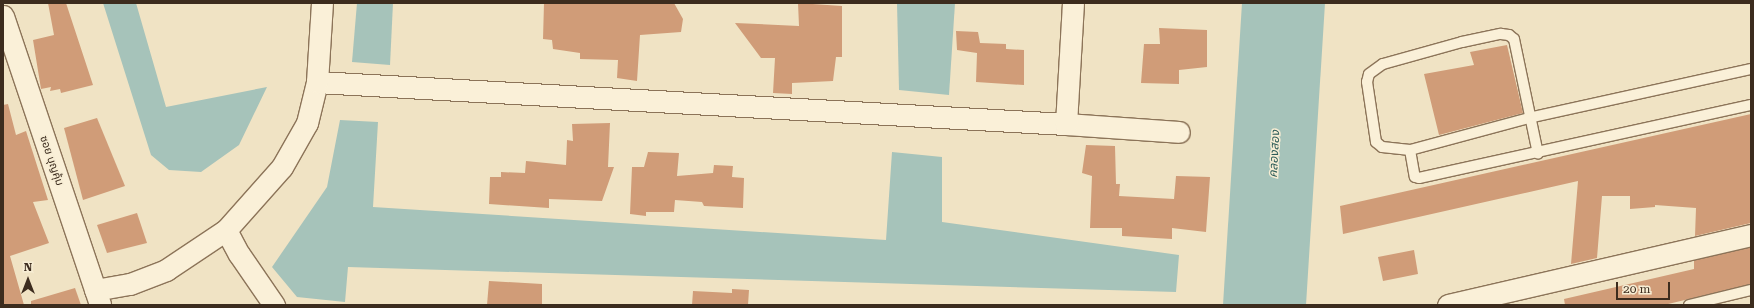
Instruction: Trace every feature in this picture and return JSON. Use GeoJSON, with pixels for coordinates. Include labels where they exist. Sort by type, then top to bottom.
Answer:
{"type":"FeatureCollection","features":[{"type":"Feature","properties":{"kind":"street"},"geometry":{"type":"LineString","coordinates":[[97,297],[166,270],[226,230],[282,167],[307,123],[317,82],[322,3]]}},
{"type":"Feature","properties":{"kind":"street"},"geometry":{"type":"LineString","coordinates":[[1066,124],[1074,3]]}},
{"type":"Feature","properties":{"kind":"street","name":"ซอย บุญคุ้ม"},"geometry":{"type":"LineString","coordinates":[[3,16],[97,297]]}},
{"type":"Feature","properties":{"kind":"street"},"geometry":{"type":"LineString","coordinates":[[317,82],[1066,124],[1179,132]]}},
{"type":"Feature","properties":{"kind":"street"},"geometry":{"type":"LineString","coordinates":[[226,230],[239,254],[274,305]]}},
{"type":"Feature","properties":{"kind":"street"},"geometry":{"type":"LineString","coordinates":[[1448,305],[1751,235]]}},
{"type":"Feature","properties":{"kind":"lane"},"geometry":{"type":"LineString","coordinates":[[1538,154],[1529,118],[1514,39],[1508,34],[1462,42],[1383,64],[1368,74],[1367,82],[1376,142],[1382,147],[1410,150],[1529,118],[1751,69]]}},
{"type":"Feature","properties":{"kind":"lane"},"geometry":{"type":"LineString","coordinates":[[1410,150],[1417,178],[1538,154],[1751,105]]}},
{"type":"Feature","properties":{"kind":"lane"},"geometry":{"type":"LineString","coordinates":[[1689,305],[1751,290]]}},
{"type":"Feature","properties":{"kind":"water"},"geometry":{"type":"Polygon","coordinates":[[[103,3],[136,3],[166,107],[267,87],[239,145],[201,172],[169,170],[151,155],[103,3]]]}},
{"type":"Feature","properties":{"kind":"water"},"geometry":{"type":"Polygon","coordinates":[[[357,3],[393,3],[390,65],[352,62],[357,3]]]}},
{"type":"Feature","properties":{"kind":"water"},"geometry":{"type":"Polygon","coordinates":[[[897,3],[955,3],[949,95],[899,90],[897,3]]]}},
{"type":"Feature","properties":{"kind":"water","name":"คลองสอง"},"geometry":{"type":"Polygon","coordinates":[[[1242,3],[1325,3],[1306,305],[1223,305],[1242,3]]]}},
{"type":"Feature","properties":{"kind":"water"},"geometry":{"type":"Polygon","coordinates":[[[340,120],[378,122],[373,207],[886,240],[892,152],[942,157],[942,222],[1179,255],[1176,292],[348,267],[345,302],[297,297],[272,267],[327,187],[340,120]]]}},
{"type":"Feature","properties":{"kind":"building"},"geometry":{"type":"Polygon","coordinates":[[[48,3],[66,3],[93,85],[61,93],[60,89],[50,91],[51,87],[41,89],[33,40],[54,35],[48,3]]]}},
{"type":"Feature","properties":{"kind":"building"},"geometry":{"type":"Polygon","coordinates":[[[544,3],[674,3],[683,19],[681,32],[640,35],[637,81],[617,78],[618,60],[580,59],[580,53],[553,49],[552,40],[543,39],[544,3]]]}},
{"type":"Feature","properties":{"kind":"building"},"geometry":{"type":"Polygon","coordinates":[[[798,3],[842,6],[842,57],[836,57],[833,81],[792,83],[792,94],[773,93],[775,58],[761,58],[735,23],[799,26],[798,3]]]}},
{"type":"Feature","properties":{"kind":"building"},"geometry":{"type":"Polygon","coordinates":[[[1159,28],[1207,30],[1207,67],[1179,70],[1179,84],[1141,83],[1144,44],[1160,44],[1159,28]]]}},
{"type":"Feature","properties":{"kind":"building"},"geometry":{"type":"Polygon","coordinates":[[[956,31],[978,32],[980,43],[1006,44],[1006,49],[1024,50],[1024,85],[976,82],[977,53],[957,50],[956,31]]]}},
{"type":"Feature","properties":{"kind":"building"},"geometry":{"type":"Polygon","coordinates":[[[1507,45],[1523,113],[1439,135],[1424,74],[1474,65],[1470,52],[1507,45]]]}},
{"type":"Feature","properties":{"kind":"building"},"geometry":{"type":"Polygon","coordinates":[[[8,104],[16,135],[26,131],[48,200],[33,202],[49,243],[10,256],[24,305],[3,305],[3,105],[8,104]]]}},
{"type":"Feature","properties":{"kind":"building"},"geometry":{"type":"Polygon","coordinates":[[[1751,114],[1751,223],[1695,236],[1696,208],[1655,205],[1655,207],[1630,209],[1630,196],[1602,196],[1597,258],[1571,264],[1578,181],[1343,234],[1340,206],[1751,114]]]}},
{"type":"Feature","properties":{"kind":"building"},"geometry":{"type":"Polygon","coordinates":[[[97,118],[125,186],[83,200],[64,128],[97,118]]]}},
{"type":"Feature","properties":{"kind":"building"},"geometry":{"type":"Polygon","coordinates":[[[610,123],[608,167],[614,167],[602,201],[549,199],[549,208],[489,204],[490,177],[501,177],[501,172],[525,173],[526,161],[566,165],[567,140],[573,141],[572,124],[610,123]]]}},
{"type":"Feature","properties":{"kind":"building"},"geometry":{"type":"Polygon","coordinates":[[[1086,145],[1115,146],[1116,184],[1120,184],[1119,196],[1174,199],[1176,176],[1210,177],[1206,232],[1172,228],[1172,239],[1122,236],[1122,228],[1090,228],[1092,176],[1082,173],[1086,145]]]}},
{"type":"Feature","properties":{"kind":"building"},"geometry":{"type":"Polygon","coordinates":[[[648,152],[679,153],[677,176],[713,173],[714,165],[733,166],[732,177],[744,178],[743,208],[704,206],[702,202],[675,200],[674,212],[646,212],[646,216],[630,214],[632,167],[644,167],[648,152]]]}},
{"type":"Feature","properties":{"kind":"building"},"geometry":{"type":"Polygon","coordinates":[[[137,213],[147,243],[107,253],[97,225],[137,213]]]}},
{"type":"Feature","properties":{"kind":"building"},"geometry":{"type":"Polygon","coordinates":[[[1751,247],[1751,284],[1664,305],[1565,305],[1564,299],[1694,269],[1694,260],[1751,247]]]}},
{"type":"Feature","properties":{"kind":"building"},"geometry":{"type":"Polygon","coordinates":[[[1414,250],[1418,274],[1383,281],[1378,257],[1414,250]]]}},
{"type":"Feature","properties":{"kind":"building"},"geometry":{"type":"Polygon","coordinates":[[[489,281],[542,284],[542,305],[487,305],[489,281]]]}},
{"type":"Feature","properties":{"kind":"building"},"geometry":{"type":"Polygon","coordinates":[[[75,288],[81,305],[31,305],[31,301],[75,288]]]}},
{"type":"Feature","properties":{"kind":"building"},"geometry":{"type":"Polygon","coordinates":[[[732,289],[749,290],[748,305],[692,305],[693,291],[732,293],[732,289]]]}}]}
